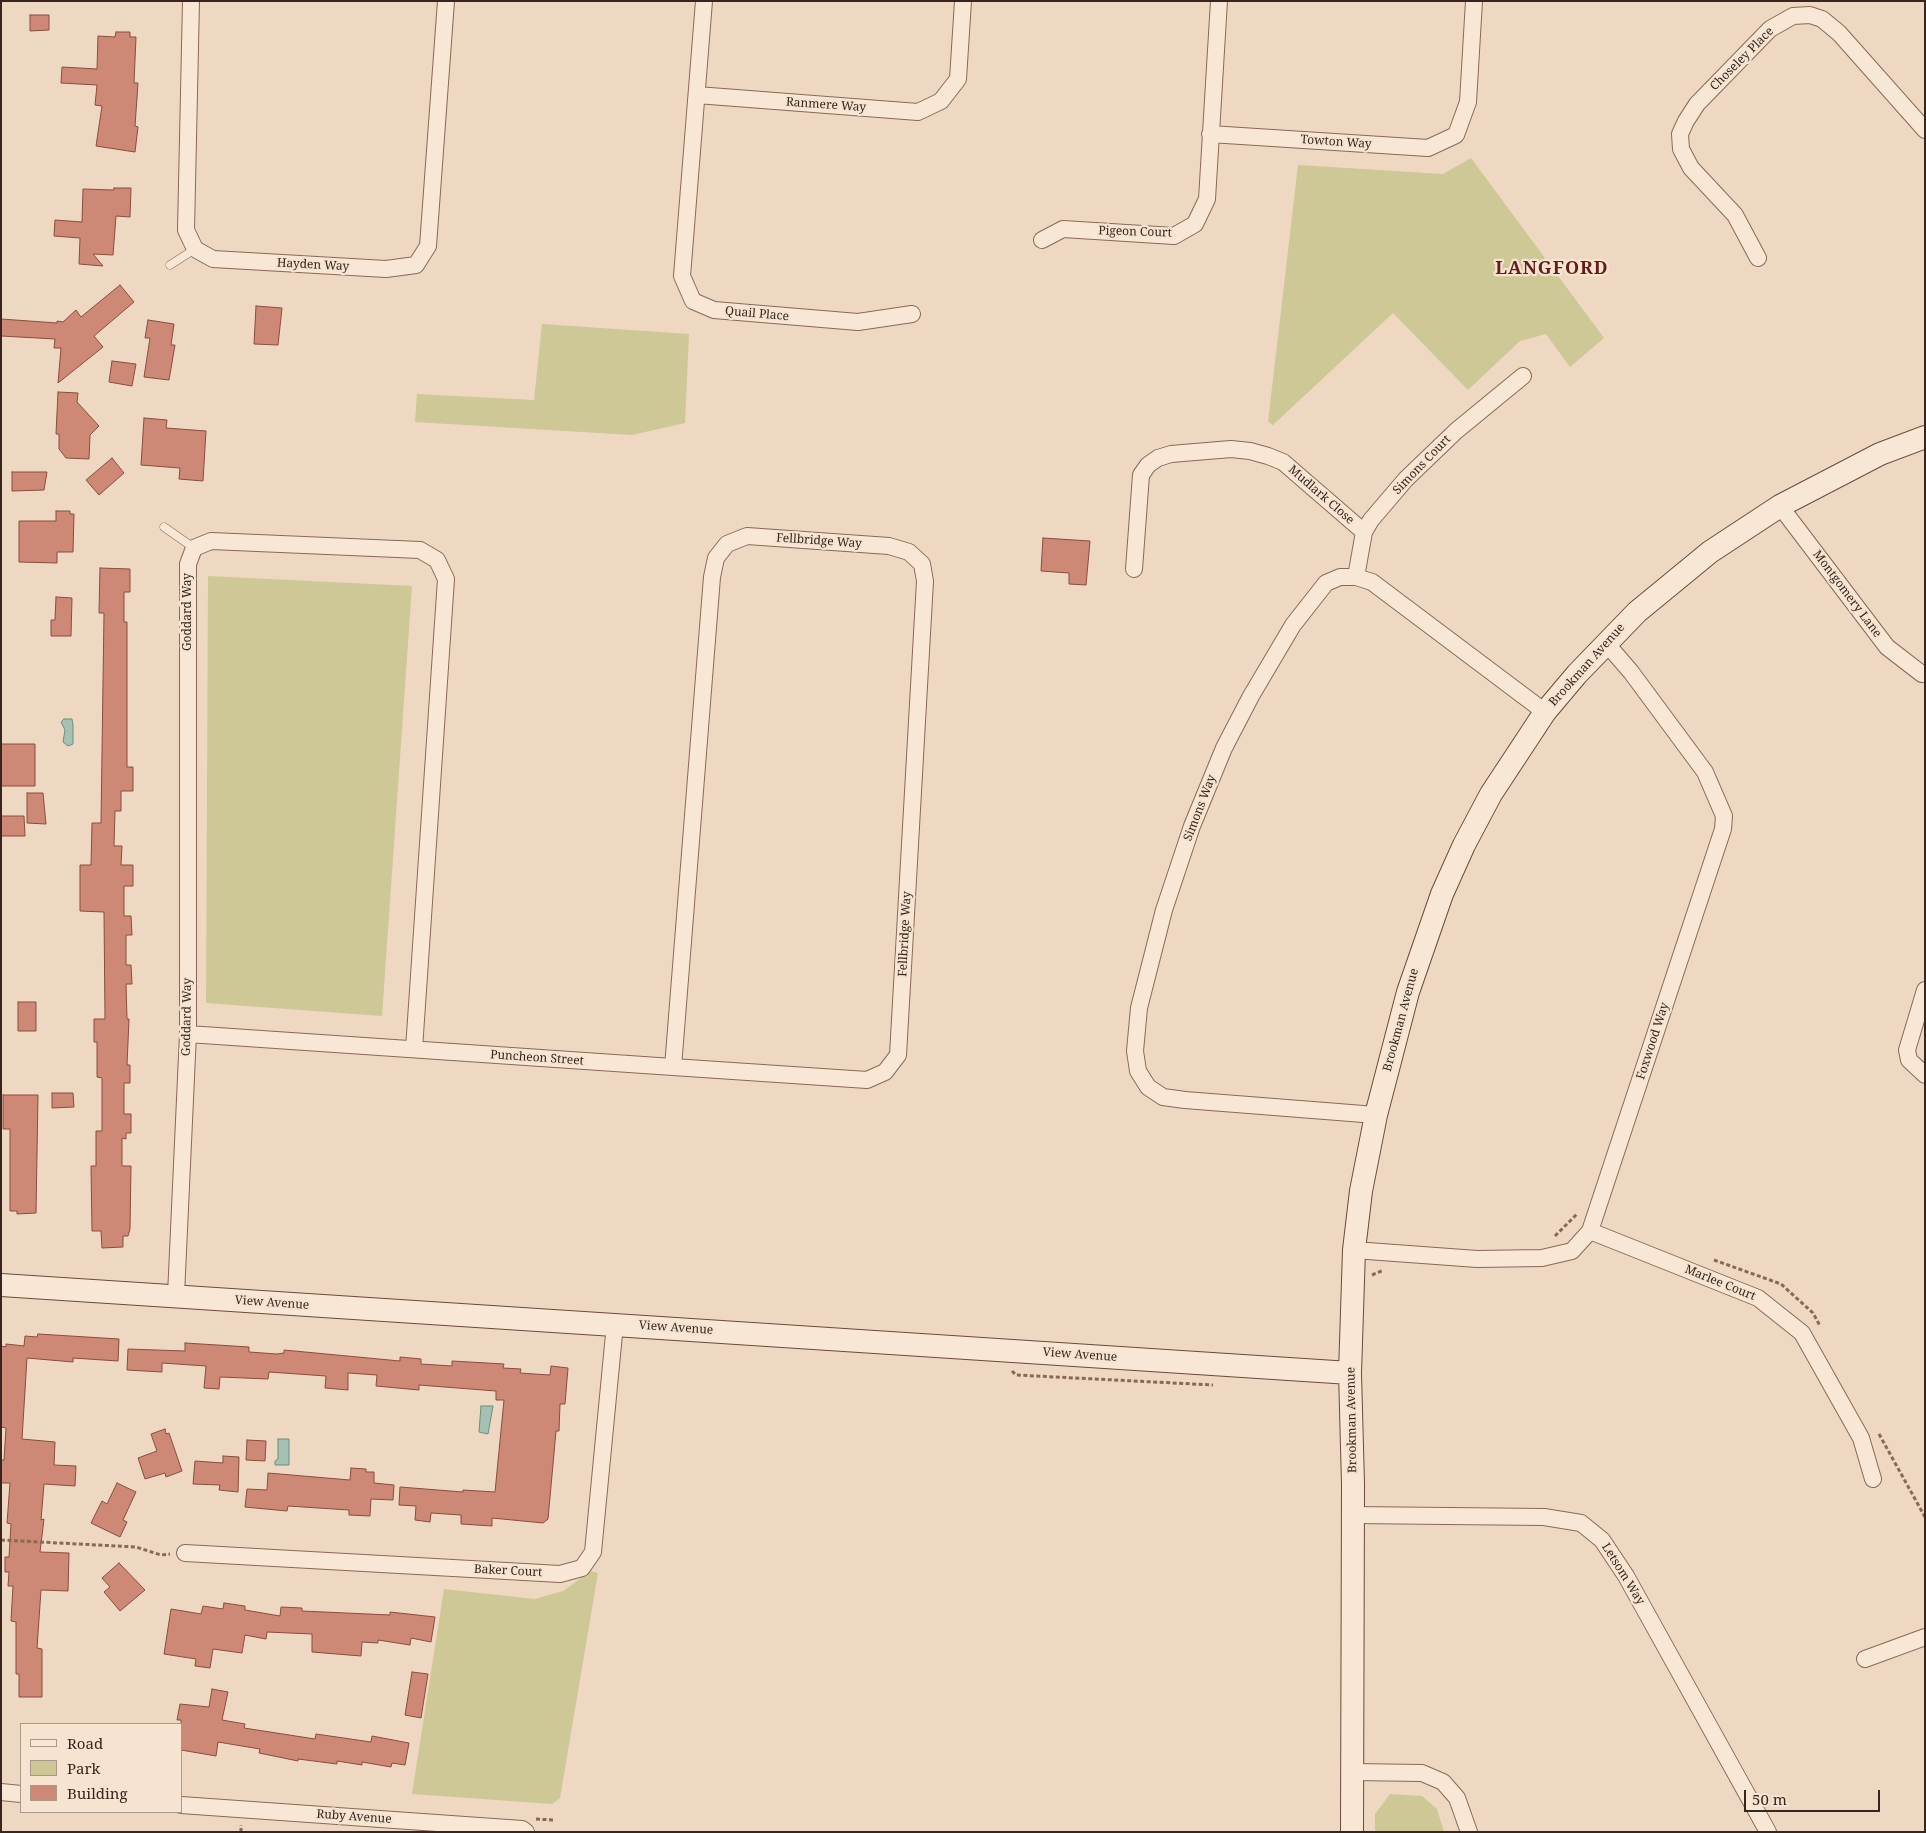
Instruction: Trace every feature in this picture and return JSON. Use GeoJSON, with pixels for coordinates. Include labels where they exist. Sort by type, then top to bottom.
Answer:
{"type":"FeatureCollection","features":[{"type":"Feature","properties":{"kind":"street"},"geometry":{"type":"LineString","coordinates":[[191,1],[186,230],[195,249]]}},
{"type":"Feature","properties":{"kind":"street","name":"Hayden Way"},"geometry":{"type":"LineString","coordinates":[[195,249],[213,259],[386,268],[416,265],[428,246],[446,1]]}},
{"type":"Feature","properties":{"kind":"street"},"geometry":{"type":"LineString","coordinates":[[697,95],[704,1]]}},
{"type":"Feature","properties":{"kind":"street","name":"Ranmere Way"},"geometry":{"type":"LineString","coordinates":[[697,95],[918,112],[940,101],[958,79],[963,1]]}},
{"type":"Feature","properties":{"kind":"street"},"geometry":{"type":"LineString","coordinates":[[1210,134],[1219,1]]}},
{"type":"Feature","properties":{"kind":"street","name":"Towton Way"},"geometry":{"type":"LineString","coordinates":[[1210,134],[1428,148],[1456,135],[1468,102],[1474,1]]}},
{"type":"Feature","properties":{"kind":"street","name":"Choseley Place"},"geometry":{"type":"LineString","coordinates":[[1758,258],[1735,215],[1691,168],[1681,149],[1680,134],[1686,121],[1698,104],[1770,29],[1793,16],[1810,16],[1822,19],[1839,33],[1924,127]]}},
{"type":"Feature","properties":{"kind":"street","name":"Quail Place"},"geometry":{"type":"LineString","coordinates":[[697,95],[682,276],[693,301],[714,310],[858,322],[912,314]]}},
{"type":"Feature","properties":{"kind":"street","name":"Pigeon Court"},"geometry":{"type":"LineString","coordinates":[[1042,240],[1063,229],[1174,236],[1195,224],[1207,199],[1210,134]]}},
{"type":"Feature","properties":{"kind":"street","name":"Simons Court"},"geometry":{"type":"LineString","coordinates":[[1356,577],[1364,532],[1371,520],[1406,479],[1456,431],[1522,376]]}},
{"type":"Feature","properties":{"kind":"street","name":"Brookman Avenue"},"geometry":{"type":"LineString","coordinates":[[1352,1832],[1350,1373],[1354,1250],[1361,1190],[1376,1115],[1408,992],[1442,894],[1464,845],[1491,794],[1545,712],[1606,643],[1637,612],[1676,579],[1742,530],[1780,506],[1880,454],[1925,436]]}},
{"type":"Feature","properties":{"kind":"street","name":"Mudlark Close"},"geometry":{"type":"LineString","coordinates":[[1134,569],[1141,475],[1148,465],[1158,458],[1171,454],[1231,449],[1250,451],[1283,462],[1364,532]]}},
{"type":"Feature","properties":{"kind":"street","name":"Montgomery Lane"},"geometry":{"type":"LineString","coordinates":[[1780,506],[1887,647],[1922,674]]}},
{"type":"Feature","properties":{"kind":"street","name":"Fellbridge Way"},"geometry":{"type":"LineString","coordinates":[[673,1067],[712,577],[716,558],[726,544],[747,536],[888,546],[909,552],[922,564],[926,581],[898,1055],[885,1072]]}},
{"type":"Feature","properties":{"kind":"street"},"geometry":{"type":"LineString","coordinates":[[194,548],[212,541],[420,550],[437,560],[446,579],[414,1050]]}},
{"type":"Feature","properties":{"kind":"street","name":"Goddard Way"},"geometry":{"type":"LineString","coordinates":[[176,1296],[188,1034],[188,564],[194,548]]}},
{"type":"Feature","properties":{"kind":"street","name":"Simons Way"},"geometry":{"type":"LineString","coordinates":[[1356,577],[1340,577],[1326,583],[1313,596],[1279,648],[1224,748],[1192,826],[1164,910],[1139,1008],[1135,1051],[1138,1071],[1148,1087],[1163,1097],[1376,1115]]}},
{"type":"Feature","properties":{"kind":"street"},"geometry":{"type":"LineString","coordinates":[[1356,577],[1372,582],[1545,712]]}},
{"type":"Feature","properties":{"kind":"street","name":"Foxwood Way"},"geometry":{"type":"LineString","coordinates":[[1354,1250],[1477,1259],[1542,1258],[1572,1251],[1592,1225],[1723,829],[1724,816],[1705,772],[1631,672],[1606,643]]}},
{"type":"Feature","properties":{"kind":"street"},"geometry":{"type":"LineString","coordinates":[[1925,990],[1908,1050],[1909,1060],[1925,1075]]}},
{"type":"Feature","properties":{"kind":"street","name":"Puncheon Street"},"geometry":{"type":"LineString","coordinates":[[188,1034],[868,1080],[885,1072]]}},
{"type":"Feature","properties":{"kind":"street","name":"Marlee Court"},"geometry":{"type":"LineString","coordinates":[[1592,1225],[1758,1298],[1802,1333],[1861,1438],[1873,1479]]}},
{"type":"Feature","properties":{"kind":"street","name":"View Avenue"},"geometry":{"type":"LineString","coordinates":[[1,1285],[1350,1373]]}},
{"type":"Feature","properties":{"kind":"street","name":"Baker Court"},"geometry":{"type":"LineString","coordinates":[[185,1553],[560,1574],[582,1568],[593,1552],[615,1324]]}},
{"type":"Feature","properties":{"kind":"street","name":"Letsom Way"},"geometry":{"type":"LineString","coordinates":[[1352,1515],[1544,1517],[1581,1523],[1602,1540],[1626,1576],[1768,1832]]}},
{"type":"Feature","properties":{"kind":"street"},"geometry":{"type":"LineString","coordinates":[[1865,1659],[1925,1636]]}},
{"type":"Feature","properties":{"kind":"street"},"geometry":{"type":"LineString","coordinates":[[1353,1772],[1422,1773],[1443,1782],[1457,1798],[1469,1832]]}},
{"type":"Feature","properties":{"kind":"street"},"geometry":{"type":"LineString","coordinates":[[1,1792],[20,1794]]}},
{"type":"Feature","properties":{"kind":"street","name":"Ruby Avenue"},"geometry":{"type":"LineString","coordinates":[[182,1805],[522,1829],[526,1832]]}},
{"type":"Feature","properties":{"kind":"lane"},"geometry":{"type":"LineString","coordinates":[[170,265],[195,249]]}},
{"type":"Feature","properties":{"kind":"lane"},"geometry":{"type":"LineString","coordinates":[[164,527],[194,548]]}},
{"type":"Feature","properties":{"kind":"path"},"geometry":{"type":"LineString","coordinates":[[1550,1240],[1577,1212],[1592,1225]]}},
{"type":"Feature","properties":{"kind":"path"},"geometry":{"type":"LineString","coordinates":[[1707,1258],[1782,1284],[1813,1313],[1822,1330]]}},
{"type":"Feature","properties":{"kind":"path"},"geometry":{"type":"LineString","coordinates":[[1878,1432],[1925,1517]]}},
{"type":"Feature","properties":{"kind":"path"},"geometry":{"type":"LineString","coordinates":[[1,1540],[136,1547],[161,1555],[185,1553]]}},
{"type":"Feature","properties":{"kind":"green space"},"geometry":{"type":"Polygon","coordinates":[[[1471,158],[1604,338],[1570,367],[1546,334],[1520,341],[1468,390],[1393,313],[1273,425],[1268,422],[1298,165],[1443,174],[1471,158]]]}},
{"type":"Feature","properties":{"kind":"green space"},"geometry":{"type":"Polygon","coordinates":[[[542,324],[689,334],[685,423],[632,435],[415,422],[417,394],[534,400],[542,324]]]}},
{"type":"Feature","properties":{"kind":"green space"},"geometry":{"type":"Polygon","coordinates":[[[208,576],[412,586],[382,1016],[206,1003],[208,576]]]}},
{"type":"Feature","properties":{"kind":"green space"},"geometry":{"type":"Polygon","coordinates":[[[591,1571],[598,1573],[560,1798],[552,1804],[412,1794],[444,1589],[535,1599],[563,1591],[591,1571]]]}},
{"type":"Feature","properties":{"kind":"green space"},"geometry":{"type":"Polygon","coordinates":[[[1390,1794],[1422,1796],[1437,1809],[1444,1832],[1375,1832],[1375,1814],[1390,1794]]]}},
{"type":"Feature","properties":{"kind":"shaded area"},"geometry":{"type":"Polygon","coordinates":[[[64,719],[72,719],[73,744],[68,746],[63,742],[65,730],[61,722],[64,719]]]}},
{"type":"Feature","properties":{"kind":"shaded area"},"geometry":{"type":"Polygon","coordinates":[[[481,1406],[493,1406],[488,1434],[479,1432],[481,1406]]]}},
{"type":"Feature","properties":{"kind":"shaded area"},"geometry":{"type":"Polygon","coordinates":[[[278,1439],[289,1439],[289,1465],[275,1465],[275,1461],[278,1459],[278,1439]]]}},
{"type":"Feature","properties":{"kind":"building"},"geometry":{"type":"Polygon","coordinates":[[[30,15],[49,15],[49,30],[30,31],[30,15]]]}},
{"type":"Feature","properties":{"kind":"building"},"geometry":{"type":"Polygon","coordinates":[[[116,32],[130,32],[130,37],[136,37],[134,83],[138,83],[135,126],[138,127],[135,152],[96,146],[102,106],[95,105],[97,85],[61,83],[62,67],[97,69],[98,36],[115,37],[116,32]]]}},
{"type":"Feature","properties":{"kind":"building"},"geometry":{"type":"Polygon","coordinates":[[[114,188],[131,188],[130,217],[116,216],[113,255],[93,254],[103,266],[79,264],[80,238],[54,236],[55,220],[82,222],[83,189],[114,190],[114,188]]]}},
{"type":"Feature","properties":{"kind":"building"},"geometry":{"type":"Polygon","coordinates":[[[120,285],[134,302],[94,336],[103,347],[58,383],[61,348],[54,348],[55,339],[1,336],[1,319],[57,323],[57,321],[63,322],[76,310],[81,317],[120,285]]]}},
{"type":"Feature","properties":{"kind":"building"},"geometry":{"type":"Polygon","coordinates":[[[256,306],[282,308],[278,345],[254,344],[256,306]]]}},
{"type":"Feature","properties":{"kind":"building"},"geometry":{"type":"Polygon","coordinates":[[[148,320],[174,324],[171,345],[175,345],[169,380],[144,377],[150,338],[145,338],[148,320]]]}},
{"type":"Feature","properties":{"kind":"building"},"geometry":{"type":"Polygon","coordinates":[[[112,361],[136,364],[132,386],[109,382],[112,361]]]}},
{"type":"Feature","properties":{"kind":"building"},"geometry":{"type":"Polygon","coordinates":[[[58,392],[78,393],[77,402],[99,426],[90,435],[89,459],[66,458],[59,449],[59,434],[56,434],[58,392]]]}},
{"type":"Feature","properties":{"kind":"building"},"geometry":{"type":"Polygon","coordinates":[[[144,418],[167,420],[166,428],[206,431],[203,481],[179,479],[180,468],[141,465],[144,418]]]}},
{"type":"Feature","properties":{"kind":"building"},"geometry":{"type":"Polygon","coordinates":[[[112,458],[124,473],[99,495],[86,480],[112,458]]]}},
{"type":"Feature","properties":{"kind":"building"},"geometry":{"type":"Polygon","coordinates":[[[12,472],[47,472],[44,490],[12,491],[12,472]]]}},
{"type":"Feature","properties":{"kind":"building"},"geometry":{"type":"Polygon","coordinates":[[[56,511],[70,511],[70,514],[74,514],[73,552],[57,552],[57,563],[19,562],[19,521],[56,521],[56,511]]]}},
{"type":"Feature","properties":{"kind":"building"},"geometry":{"type":"Polygon","coordinates":[[[1043,538],[1090,541],[1086,585],[1069,584],[1069,573],[1041,571],[1043,538]]]}},
{"type":"Feature","properties":{"kind":"building"},"geometry":{"type":"Polygon","coordinates":[[[100,568],[130,569],[130,592],[124,592],[124,622],[127,622],[127,767],[133,767],[133,791],[121,791],[121,811],[115,811],[114,846],[122,846],[121,865],[133,865],[133,886],[124,886],[124,916],[131,916],[132,935],[126,935],[126,965],[131,965],[132,984],[126,984],[127,1019],[129,1019],[127,1065],[130,1065],[130,1083],[124,1083],[124,1114],[131,1114],[131,1133],[126,1133],[126,1139],[122,1138],[122,1166],[131,1166],[130,1229],[128,1236],[123,1236],[123,1247],[102,1248],[101,1231],[92,1231],[91,1166],[96,1166],[96,1131],[102,1131],[102,1078],[97,1077],[97,1042],[94,1042],[94,1019],[105,1019],[104,912],[80,911],[80,865],[91,865],[92,823],[101,823],[104,613],[99,613],[100,568]]]}},
{"type":"Feature","properties":{"kind":"building"},"geometry":{"type":"Polygon","coordinates":[[[56,597],[72,598],[71,636],[51,636],[51,620],[55,620],[56,597]]]}},
{"type":"Feature","properties":{"kind":"building"},"geometry":{"type":"Polygon","coordinates":[[[1,744],[35,744],[35,786],[1,786],[1,744]]]}},
{"type":"Feature","properties":{"kind":"building"},"geometry":{"type":"Polygon","coordinates":[[[27,793],[43,793],[46,824],[27,823],[27,793]]]}},
{"type":"Feature","properties":{"kind":"building"},"geometry":{"type":"Polygon","coordinates":[[[1,816],[24,816],[25,836],[1,836],[1,816]]]}},
{"type":"Feature","properties":{"kind":"building"},"geometry":{"type":"Polygon","coordinates":[[[18,1002],[36,1002],[36,1031],[18,1031],[18,1002]]]}},
{"type":"Feature","properties":{"kind":"building"},"geometry":{"type":"Polygon","coordinates":[[[52,1093],[73,1093],[74,1107],[52,1108],[52,1093]]]}},
{"type":"Feature","properties":{"kind":"building"},"geometry":{"type":"Polygon","coordinates":[[[3,1095],[38,1095],[36,1213],[17,1214],[17,1211],[10,1211],[10,1129],[3,1129],[3,1095]]]}},
{"type":"Feature","properties":{"kind":"building"},"geometry":{"type":"Polygon","coordinates":[[[38,1334],[119,1339],[118,1361],[73,1358],[73,1362],[27,1358],[22,1439],[55,1442],[54,1465],[76,1466],[75,1486],[44,1484],[41,1520],[44,1519],[40,1552],[69,1553],[68,1591],[41,1590],[37,1648],[42,1649],[42,1697],[19,1697],[19,1674],[16,1674],[16,1622],[11,1621],[13,1586],[8,1586],[9,1572],[5,1572],[5,1557],[9,1557],[11,1524],[7,1523],[10,1483],[1,1483],[1,1460],[4,1460],[6,1428],[1,1427],[1,1346],[6,1347],[6,1344],[24,1346],[25,1336],[37,1337],[38,1334]]]}},
{"type":"Feature","properties":{"kind":"building"},"geometry":{"type":"Polygon","coordinates":[[[185,1343],[249,1347],[249,1352],[277,1354],[284,1353],[284,1350],[400,1361],[400,1357],[421,1359],[421,1364],[452,1366],[452,1361],[504,1364],[503,1368],[521,1369],[520,1373],[550,1375],[551,1366],[568,1368],[565,1404],[560,1404],[559,1431],[556,1431],[548,1519],[543,1523],[492,1518],[492,1526],[461,1524],[461,1515],[431,1513],[430,1522],[415,1520],[416,1506],[399,1505],[400,1487],[463,1492],[463,1490],[495,1492],[504,1400],[496,1400],[496,1391],[419,1385],[419,1390],[376,1386],[377,1375],[348,1373],[348,1390],[325,1388],[326,1376],[269,1372],[268,1379],[220,1377],[219,1389],[204,1388],[206,1366],[162,1363],[162,1372],[127,1370],[128,1349],[185,1351],[185,1343]]]}},
{"type":"Feature","properties":{"kind":"building"},"geometry":{"type":"Polygon","coordinates":[[[165,1429],[166,1434],[169,1433],[182,1471],[166,1477],[165,1473],[145,1479],[138,1458],[157,1451],[151,1434],[165,1429]]]}},
{"type":"Feature","properties":{"kind":"building"},"geometry":{"type":"Polygon","coordinates":[[[247,1440],[266,1441],[265,1461],[246,1460],[247,1440]]]}},
{"type":"Feature","properties":{"kind":"building"},"geometry":{"type":"Polygon","coordinates":[[[223,1456],[239,1457],[238,1492],[219,1490],[220,1485],[193,1484],[195,1461],[223,1463],[223,1456]]]}},
{"type":"Feature","properties":{"kind":"building"},"geometry":{"type":"Polygon","coordinates":[[[351,1468],[366,1469],[366,1472],[374,1472],[374,1483],[394,1485],[393,1500],[371,1499],[370,1516],[349,1515],[349,1510],[288,1506],[287,1511],[245,1507],[247,1489],[267,1490],[268,1473],[350,1480],[351,1468]]]}},
{"type":"Feature","properties":{"kind":"building"},"geometry":{"type":"Polygon","coordinates":[[[117,1483],[136,1492],[123,1520],[127,1522],[120,1537],[91,1523],[102,1501],[107,1504],[117,1483]]]}},
{"type":"Feature","properties":{"kind":"building"},"geometry":{"type":"Polygon","coordinates":[[[119,1563],[145,1590],[120,1611],[104,1592],[110,1587],[102,1578],[119,1563]]]}},
{"type":"Feature","properties":{"kind":"building"},"geometry":{"type":"Polygon","coordinates":[[[224,1603],[245,1606],[245,1610],[280,1616],[281,1607],[302,1608],[302,1611],[390,1615],[390,1612],[435,1617],[431,1642],[411,1638],[410,1645],[378,1640],[378,1643],[362,1642],[361,1656],[312,1652],[312,1634],[267,1632],[266,1639],[245,1635],[242,1653],[213,1649],[210,1668],[195,1666],[196,1659],[164,1654],[171,1609],[201,1614],[203,1606],[223,1609],[224,1603]]]}},
{"type":"Feature","properties":{"kind":"building"},"geometry":{"type":"Polygon","coordinates":[[[412,1672],[428,1674],[421,1718],[405,1715],[412,1672]]]}},
{"type":"Feature","properties":{"kind":"building"},"geometry":{"type":"Polygon","coordinates":[[[212,1689],[228,1692],[222,1720],[245,1724],[244,1728],[315,1739],[316,1734],[371,1742],[372,1736],[409,1743],[405,1765],[392,1763],[391,1767],[362,1762],[362,1765],[337,1761],[337,1764],[298,1759],[298,1761],[259,1753],[260,1749],[218,1742],[216,1756],[182,1750],[182,1723],[181,1720],[177,1720],[180,1704],[209,1707],[212,1689]]]}},
{"type":"Feature","properties":{"kind":"district","name":"LANGFORD"},"geometry":{"type":"Point","coordinates":[1552,269]}}]}
